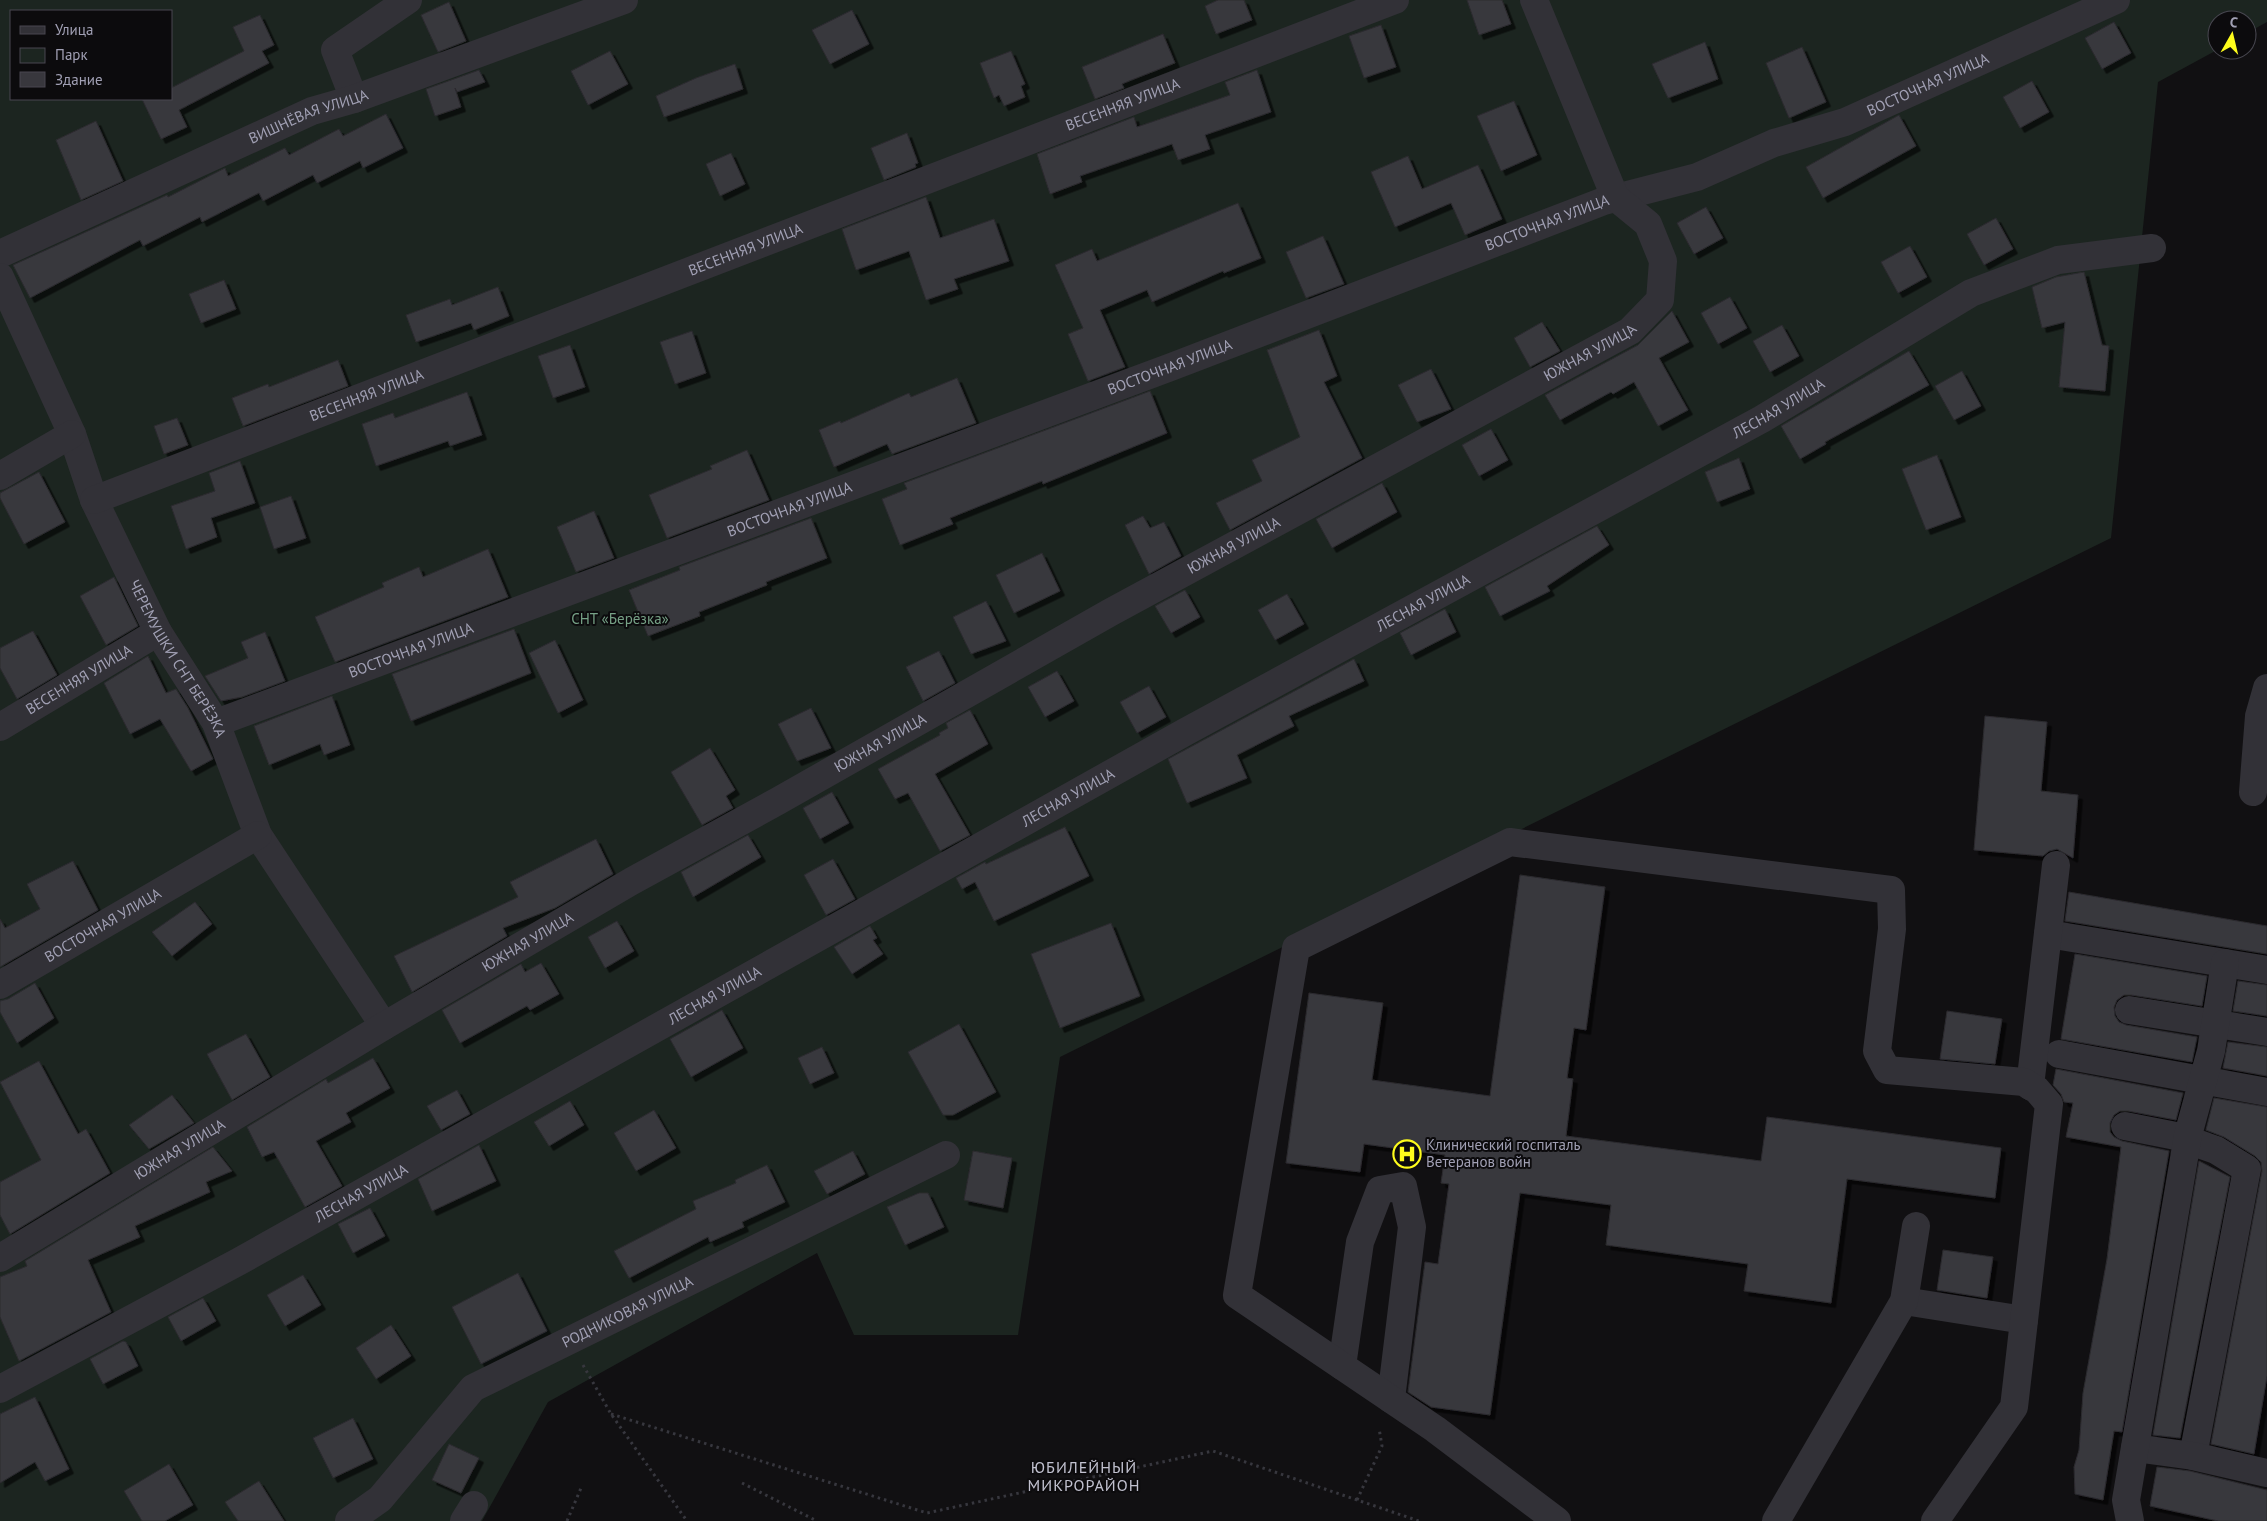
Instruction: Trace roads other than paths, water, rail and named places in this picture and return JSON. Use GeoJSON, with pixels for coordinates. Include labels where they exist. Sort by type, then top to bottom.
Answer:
{"type":"FeatureCollection","features":[{"type":"Feature","properties":{"kind":"street"},"geometry":{"type":"LineString","coordinates":[[354,99],[335,50],[408,0]]}},
{"type":"Feature","properties":{"kind":"street","name":"ВИШНЁВАЯ УЛИЦА"},"geometry":{"type":"LineString","coordinates":[[0,254],[312,110],[354,99],[624,0]]}},
{"type":"Feature","properties":{"kind":"street","name":"ВЕСЕННЯЯ УЛИЦА"},"geometry":{"type":"LineString","coordinates":[[94,500],[1395,0]]}},
{"type":"Feature","properties":{"kind":"street"},"geometry":{"type":"LineString","coordinates":[[1534,0],[1615,197]]}},
{"type":"Feature","properties":{"kind":"street","name":"ВОСТОЧНАЯ УЛИЦА"},"geometry":{"type":"LineString","coordinates":[[216,723],[1171,368],[1615,197],[1697,177],[1774,143],[1845,122],[2116,0]]}},
{"type":"Feature","properties":{"kind":"street","name":"ЮЖНАЯ УЛИЦА"},"geometry":{"type":"LineString","coordinates":[[0,1258],[384,1026],[632,881],[778,801],[1111,612],[1630,331],[1660,300],[1663,261],[1648,224],[1615,197]]}},
{"type":"Feature","properties":{"kind":"street","name":"ЛЕСНАЯ УЛИЦА"},"geometry":{"type":"LineString","coordinates":[[0,1389],[238,1262],[1187,731],[1762,418],[1971,293],[2058,260],[2152,248]]}},
{"type":"Feature","properties":{"kind":"street","name":"ЧЕРЕМУШКИ СНТ БЕРЁЗКА"},"geometry":{"type":"LineString","coordinates":[[0,278],[72,434],[94,500],[158,632],[216,723],[258,835],[384,1026]]}},
{"type":"Feature","properties":{"kind":"street"},"geometry":{"type":"LineString","coordinates":[[0,476],[72,434]]}},
{"type":"Feature","properties":{"kind":"street","name":"ВЕСЕННЯЯ УЛИЦА"},"geometry":{"type":"LineString","coordinates":[[0,727],[158,632]]}},
{"type":"Feature","properties":{"kind":"street"},"geometry":{"type":"LineString","coordinates":[[2253,792],[2259,716],[2267,688]]}},
{"type":"Feature","properties":{"kind":"street","name":"ВОСТОЧНАЯ УЛИЦА"},"geometry":{"type":"LineString","coordinates":[[0,985],[258,835]]}},
{"type":"Feature","properties":{"kind":"street"},"geometry":{"type":"LineString","coordinates":[[1557,1521],[1435,1429],[1237,1295],[1296,948],[1510,842],[1891,890],[1892,929],[1877,1051],[1887,1070],[2024,1082],[2037,1090],[2049,1104],[2014,1407],[1935,1521]]}},
{"type":"Feature","properties":{"kind":"street"},"geometry":{"type":"LineString","coordinates":[[2030,1086],[2056,865]]}},
{"type":"Feature","properties":{"kind":"street"},"geometry":{"type":"LineString","coordinates":[[2048,934],[2267,970]]}},
{"type":"Feature","properties":{"kind":"street"},"geometry":{"type":"LineString","coordinates":[[2130,1521],[2126,1500],[2188,1140],[2203,1081],[2225,963]]}},
{"type":"Feature","properties":{"kind":"street"},"geometry":{"type":"LineString","coordinates":[[2129,1010],[2267,1032]]}},
{"type":"Feature","properties":{"kind":"street"},"geometry":{"type":"LineString","coordinates":[[2059,1054],[2267,1092]]}},
{"type":"Feature","properties":{"kind":"street"},"geometry":{"type":"LineString","coordinates":[[2125,1126],[2188,1140],[2216,1150],[2247,1170],[2193,1456]]}},
{"type":"Feature","properties":{"kind":"street","name":"РОДНИКОВАЯ УЛИЦА"},"geometry":{"type":"LineString","coordinates":[[348,1521],[380,1499],[473,1388],[946,1155]]}},
{"type":"Feature","properties":{"kind":"street"},"geometry":{"type":"LineString","coordinates":[[1342,1366],[1360,1242],[1380,1190],[1403,1186],[1412,1227],[1382,1393]]}},
{"type":"Feature","properties":{"kind":"street"},"geometry":{"type":"LineString","coordinates":[[1776,1521],[1904,1301],[1916,1226]]}},
{"type":"Feature","properties":{"kind":"street"},"geometry":{"type":"LineString","coordinates":[[1904,1301],[2024,1320]]}},
{"type":"Feature","properties":{"kind":"street"},"geometry":{"type":"LineString","coordinates":[[2135,1448],[2193,1456],[2267,1473]]}},
{"type":"Feature","properties":{"kind":"place","name":"Клинический госпиталь Ветеранов войн"},"geometry":{"type":"Point","coordinates":[1407,1154]}},
{"type":"Feature","properties":{"kind":"district","name":"ЮБИЛЕЙНЫЙ МИКРОРАЙОН"},"geometry":{"type":"Point","coordinates":[1084,1476]}},
{"type":"Feature","properties":{"kind":"park label","name":"СНТ «Берёзка»"},"geometry":{"type":"Point","coordinates":[620,619]}}]}
